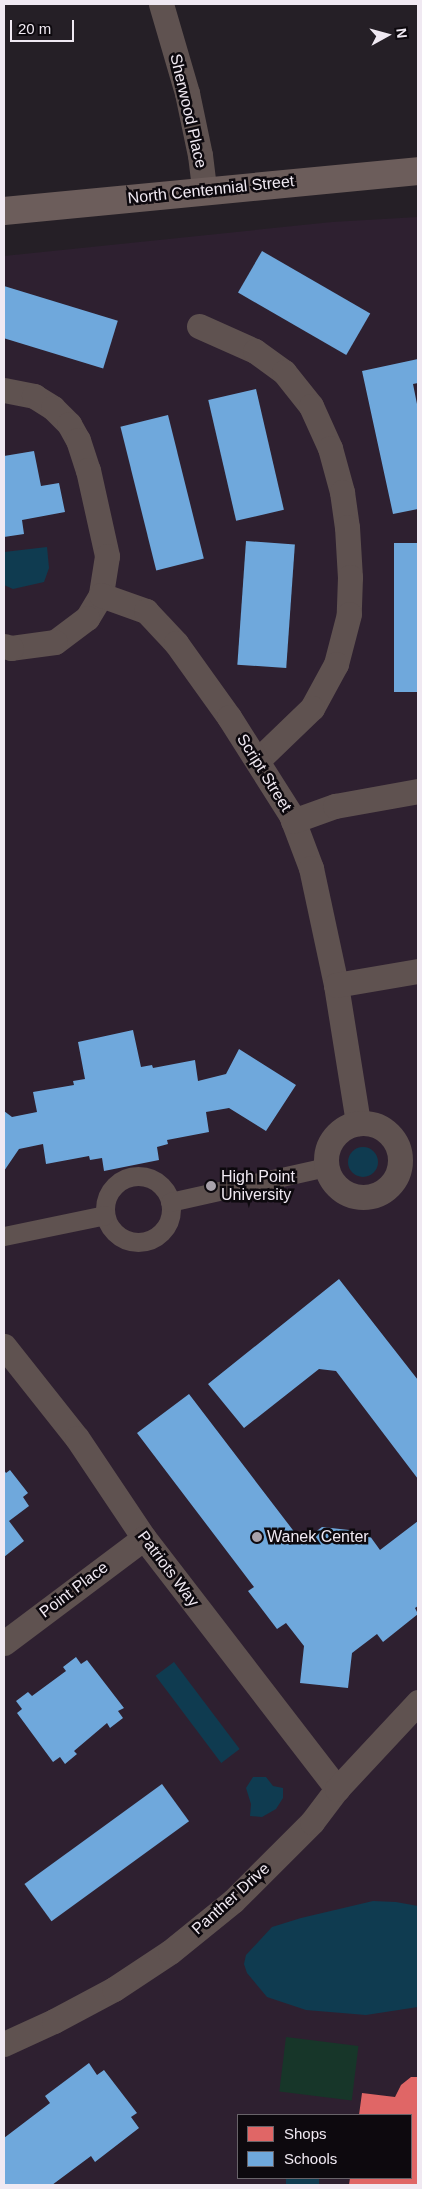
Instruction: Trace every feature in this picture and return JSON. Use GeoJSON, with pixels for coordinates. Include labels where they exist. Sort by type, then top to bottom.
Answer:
{"type":"FeatureCollection","features":[{"type":"Feature","properties":{"kind":"main road","name":"North Centennial Street"},"geometry":{"type":"LineString","coordinates":[[4,211],[204,190],[418,171]]}},
{"type":"Feature","properties":{"kind":"street","name":"Sherwood Place"},"geometry":{"type":"LineString","coordinates":[[161,4],[187,93],[200,156],[204,190]]}},
{"type":"Feature","properties":{"kind":"street"},"geometry":{"type":"LineString","coordinates":[[199,326],[255,351],[284,372],[311,406],[330,448],[342,492],[348,528],[350,577],[348,614],[336,664],[312,708],[257,761]]}},
{"type":"Feature","properties":{"kind":"street"},"geometry":{"type":"LineString","coordinates":[[4,390],[34,396],[53,408],[69,424],[78,440],[88,470],[108,556],[101,595],[87,618],[55,642],[10,648],[4,646]]}},
{"type":"Feature","properties":{"kind":"street","name":"Script Street"},"geometry":{"type":"LineString","coordinates":[[101,595],[146,611],[176,643],[257,761],[294,821],[311,868],[336,985],[358,1123]]}},
{"type":"Feature","properties":{"kind":"street"},"geometry":{"type":"LineString","coordinates":[[294,821],[335,806],[418,791]]}},
{"type":"Feature","properties":{"kind":"street"},"geometry":{"type":"LineString","coordinates":[[336,985],[418,971]]}},
{"type":"Feature","properties":{"kind":"street"},"geometry":{"type":"LineString","coordinates":[[358,1123],[381,1127],[397,1145],[400,1156],[399,1169],[394,1181],[385,1190],[373,1196],[361,1198],[348,1195],[338,1188],[330,1178],[326,1167],[326,1155],[336,1134],[346,1127],[358,1123]]}},
{"type":"Feature","properties":{"kind":"street"},"geometry":{"type":"LineString","coordinates":[[170,1202],[326,1167]]}},
{"type":"Feature","properties":{"kind":"street"},"geometry":{"type":"LineString","coordinates":[[142,1175],[158,1182],[166,1191],[170,1202],[171,1213],[163,1230],[154,1238],[143,1242],[132,1242],[116,1234],[109,1226],[105,1215],[106,1198],[111,1188],[120,1180],[131,1176],[142,1175]]}},
{"type":"Feature","properties":{"kind":"street"},"geometry":{"type":"LineString","coordinates":[[4,1236],[105,1215]]}},
{"type":"Feature","properties":{"kind":"street","name":"Patriots Way"},"geometry":{"type":"LineString","coordinates":[[4,1346],[77,1438],[144,1538],[337,1789]]}},
{"type":"Feature","properties":{"kind":"street","name":"Point Place"},"geometry":{"type":"LineString","coordinates":[[4,1642],[144,1538]]}},
{"type":"Feature","properties":{"kind":"street","name":"Panther Drive"},"geometry":{"type":"LineString","coordinates":[[4,2044],[54,2022],[114,1989],[170,1952],[233,1901],[312,1822],[337,1789],[418,1702]]}},
{"type":"Feature","properties":{"kind":"shaded area","name":"High Point University"},"geometry":{"type":"Polygon","coordinates":[[[418,217],[418,2185],[4,2185],[4,256],[332,222],[418,217]]]}},
{"type":"Feature","properties":{"kind":"green space"},"geometry":{"type":"Polygon","coordinates":[[[286,2037],[358,2046],[352,2100],[279,2092],[286,2037]]]}},
{"type":"Feature","properties":{"kind":"water"},"geometry":{"type":"Polygon","coordinates":[[[47,547],[49,568],[44,582],[13,589],[4,585],[4,552],[47,547]]]}},
{"type":"Feature","properties":{"kind":"water"},"geometry":{"type":"Polygon","coordinates":[[[363,1147],[374,1151],[378,1162],[374,1173],[363,1177],[352,1173],[348,1162],[352,1151],[363,1147]]]}},
{"type":"Feature","properties":{"kind":"water"},"geometry":{"type":"Polygon","coordinates":[[[174,1662],[240,1749],[221,1763],[156,1676],[174,1662]]]}},
{"type":"Feature","properties":{"kind":"water"},"geometry":{"type":"Polygon","coordinates":[[[253,1777],[266,1777],[273,1786],[283,1788],[283,1798],[276,1809],[262,1817],[250,1816],[251,1804],[246,1788],[253,1777]]]}},
{"type":"Feature","properties":{"kind":"water"},"geometry":{"type":"Polygon","coordinates":[[[373,1901],[396,1902],[418,1906],[418,2007],[366,2015],[306,2010],[267,1997],[247,1973],[244,1964],[246,1955],[272,1927],[373,1901]]]}},
{"type":"Feature","properties":{"kind":"water"},"geometry":{"type":"Polygon","coordinates":[[[286,2179],[319,2179],[319,2185],[286,2185],[286,2179]]]}},
{"type":"Feature","properties":{"kind":"building: Shops"},"geometry":{"type":"Polygon","coordinates":[[[411,2077],[418,2077],[418,2185],[349,2185],[350,2179],[412,2179],[412,2114],[359,2114],[362,2093],[395,2097],[401,2085],[411,2077]]]}},
{"type":"Feature","properties":{"kind":"building: Schools"},"geometry":{"type":"Polygon","coordinates":[[[262,251],[370,314],[346,355],[238,293],[262,251]]]}},
{"type":"Feature","properties":{"kind":"building: Schools"},"geometry":{"type":"Polygon","coordinates":[[[4,286],[118,321],[103,369],[4,338],[4,286]]]}},
{"type":"Feature","properties":{"kind":"building: Schools"},"geometry":{"type":"Polygon","coordinates":[[[418,359],[418,383],[413,384],[418,409],[418,509],[393,514],[362,371],[418,359]]]}},
{"type":"Feature","properties":{"kind":"building: Schools"},"geometry":{"type":"Polygon","coordinates":[[[256,389],[284,510],[236,521],[208,400],[256,389]]]}},
{"type":"Feature","properties":{"kind":"building: Schools"},"geometry":{"type":"Polygon","coordinates":[[[168,415],[204,559],[156,570],[120,427],[168,415]]]}},
{"type":"Feature","properties":{"kind":"building: Schools"},"geometry":{"type":"Polygon","coordinates":[[[34,451],[41,486],[59,483],[65,512],[22,520],[24,534],[4,537],[4,456],[34,451]]]}},
{"type":"Feature","properties":{"kind":"building: Schools"},"geometry":{"type":"Polygon","coordinates":[[[246,541],[295,544],[286,668],[237,665],[246,541]]]}},
{"type":"Feature","properties":{"kind":"building: Schools"},"geometry":{"type":"Polygon","coordinates":[[[394,543],[418,543],[418,692],[394,692],[394,543]]]}},
{"type":"Feature","properties":{"kind":"building: Schools"},"geometry":{"type":"Polygon","coordinates":[[[133,1030],[141,1067],[152,1065],[153,1068],[195,1060],[198,1081],[226,1074],[239,1049],[296,1085],[266,1131],[229,1108],[206,1112],[209,1132],[167,1140],[168,1144],[157,1147],[159,1160],[104,1171],[102,1158],[90,1160],[89,1156],[46,1164],[43,1144],[19,1149],[4,1171],[4,1111],[12,1117],[37,1112],[33,1092],[74,1085],[73,1081],[85,1079],[78,1042],[133,1030]]]}},
{"type":"Feature","properties":{"kind":"building: Schools"},"geometry":{"type":"Polygon","coordinates":[[[339,1279],[418,1380],[418,1479],[336,1371],[319,1369],[244,1428],[208,1384],[339,1279]]]}},
{"type":"Feature","properties":{"kind":"building: Schools","name":"Wanek Center"},"geometry":{"type":"Polygon","coordinates":[[[189,1394],[302,1542],[322,1527],[367,1532],[380,1550],[418,1521],[418,1606],[415,1608],[418,1614],[383,1642],[377,1634],[352,1653],[348,1688],[300,1683],[304,1646],[286,1623],[277,1629],[248,1591],[254,1587],[137,1433],[189,1394]]]}},
{"type":"Feature","properties":{"kind":"building: Schools"},"geometry":{"type":"Polygon","coordinates":[[[4,1470],[6,1473],[10,1470],[28,1493],[23,1497],[29,1506],[9,1521],[24,1541],[4,1557],[4,1470]]]}},
{"type":"Feature","properties":{"kind":"building: Schools"},"geometry":{"type":"Polygon","coordinates":[[[76,1657],[81,1664],[87,1660],[124,1708],[118,1711],[123,1718],[110,1728],[107,1723],[74,1751],[77,1754],[65,1764],[60,1757],[53,1762],[17,1713],[22,1709],[16,1701],[28,1692],[32,1696],[66,1671],[63,1667],[76,1657]]]}},
{"type":"Feature","properties":{"kind":"building: Schools"},"geometry":{"type":"Polygon","coordinates":[[[162,1784],[189,1821],[52,1921],[24,1884],[162,1784]]]}},
{"type":"Feature","properties":{"kind":"building: Schools"},"geometry":{"type":"Polygon","coordinates":[[[89,2063],[97,2075],[104,2070],[137,2113],[131,2117],[139,2128],[95,2162],[91,2156],[52,2185],[4,2185],[4,2138],[50,2103],[45,2096],[89,2063]]]}},
{"type":"Feature","properties":{"kind":"place","name":"High Point University"},"geometry":{"type":"Point","coordinates":[211,1186]}},
{"type":"Feature","properties":{"kind":"place","name":"Wanek Center"},"geometry":{"type":"Point","coordinates":[257,1537]}}]}
